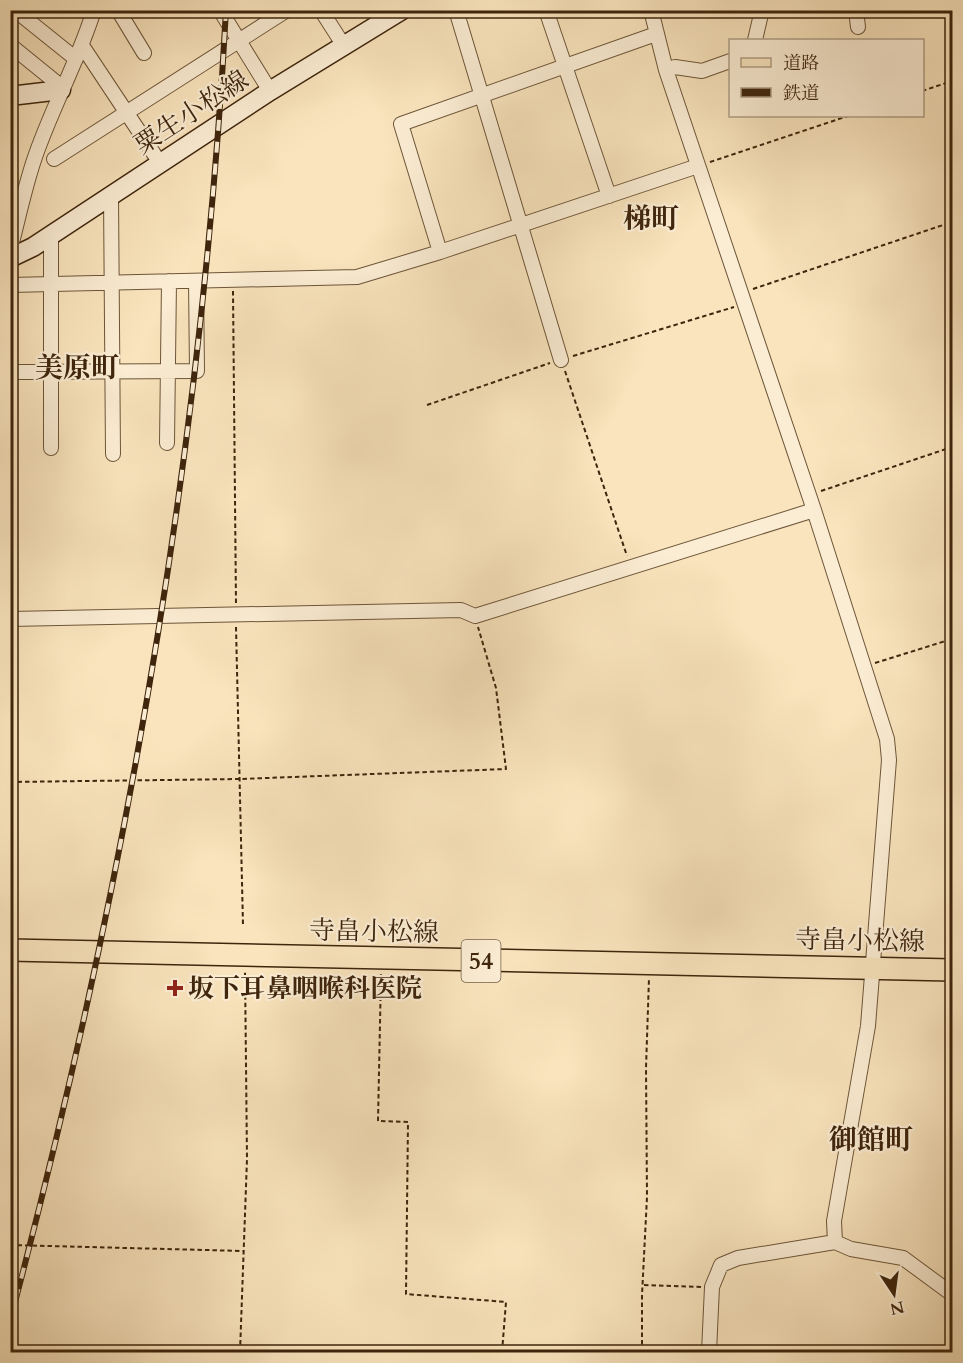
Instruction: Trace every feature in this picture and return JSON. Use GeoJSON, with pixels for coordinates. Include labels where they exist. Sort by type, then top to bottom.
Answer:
{"type":"FeatureCollection","features":[{"type":"Feature","properties":{"kind":"main road","name":"粟生小松線"},"geometry":{"type":"LineString","coordinates":[[10,258],[51,235],[270,90],[402,10]]}},
{"type":"Feature","properties":{"kind":"main road"},"geometry":{"type":"LineString","coordinates":[[10,96],[62,89]]}},
{"type":"Feature","properties":{"kind":"main road","name":"寺畠小松線"},"geometry":{"type":"LineString","coordinates":[[10,950],[650,964],[871,966],[952,970]]}},
{"type":"Feature","properties":{"kind":"street"},"geometry":{"type":"LineString","coordinates":[[15,10],[80,53],[126,111],[160,163]]}},
{"type":"Feature","properties":{"kind":"street"},"geometry":{"type":"LineString","coordinates":[[10,250],[34,160],[62,89],[80,53],[94,10]]}},
{"type":"Feature","properties":{"kind":"street"},"geometry":{"type":"LineString","coordinates":[[118,10],[144,53]]}},
{"type":"Feature","properties":{"kind":"street"},"geometry":{"type":"LineString","coordinates":[[220,10],[270,90]]}},
{"type":"Feature","properties":{"kind":"street"},"geometry":{"type":"LineString","coordinates":[[54,159],[287,10]]}},
{"type":"Feature","properties":{"kind":"street"},"geometry":{"type":"LineString","coordinates":[[321,10],[344,46]]}},
{"type":"Feature","properties":{"kind":"street"},"geometry":{"type":"LineString","coordinates":[[456,10],[523,226],[561,360]]}},
{"type":"Feature","properties":{"kind":"street"},"geometry":{"type":"LineString","coordinates":[[546,10],[609,196]]}},
{"type":"Feature","properties":{"kind":"street"},"geometry":{"type":"LineString","coordinates":[[651,10],[666,70],[814,510],[887,739],[889,760],[868,1026],[834,1221],[835,1242]]}},
{"type":"Feature","properties":{"kind":"street"},"geometry":{"type":"LineString","coordinates":[[755,39],[762,10]]}},
{"type":"Feature","properties":{"kind":"street"},"geometry":{"type":"LineString","coordinates":[[856,10],[858,27]]}},
{"type":"Feature","properties":{"kind":"street"},"geometry":{"type":"LineString","coordinates":[[440,252],[401,124],[656,34]]}},
{"type":"Feature","properties":{"kind":"street"},"geometry":{"type":"LineString","coordinates":[[10,45],[62,89]]}},
{"type":"Feature","properties":{"kind":"street"},"geometry":{"type":"LineString","coordinates":[[666,70],[675,67],[702,71],[729,61]]}},
{"type":"Feature","properties":{"kind":"street"},"geometry":{"type":"LineString","coordinates":[[10,285],[357,277],[523,226],[698,166]]}},
{"type":"Feature","properties":{"kind":"street"},"geometry":{"type":"LineString","coordinates":[[111,195],[113,454]]}},
{"type":"Feature","properties":{"kind":"street"},"geometry":{"type":"LineString","coordinates":[[51,235],[51,448]]}},
{"type":"Feature","properties":{"kind":"street"},"geometry":{"type":"LineString","coordinates":[[10,372],[197,371],[196,280]]}},
{"type":"Feature","properties":{"kind":"street"},"geometry":{"type":"LineString","coordinates":[[167,443],[169,281]]}},
{"type":"Feature","properties":{"kind":"street"},"geometry":{"type":"LineString","coordinates":[[10,619],[460,610],[475,616],[814,510]]}},
{"type":"Feature","properties":{"kind":"street"},"geometry":{"type":"LineString","coordinates":[[710,1353],[712,1287],[721,1265],[738,1258],[835,1242],[850,1249],[903,1258],[952,1294]]}},
{"type":"Feature","properties":{"kind":"path"},"geometry":{"type":"LineString","coordinates":[[924,90],[952,81]]}},
{"type":"Feature","properties":{"kind":"path"},"geometry":{"type":"LineString","coordinates":[[698,166],[845,117]]}},
{"type":"Feature","properties":{"kind":"path"},"geometry":{"type":"LineString","coordinates":[[427,405],[743,298],[952,222]]}},
{"type":"Feature","properties":{"kind":"path"},"geometry":{"type":"LineString","coordinates":[[561,360],[630,566]]}},
{"type":"Feature","properties":{"kind":"path"},"geometry":{"type":"LineString","coordinates":[[809,495],[952,447]]}},
{"type":"Feature","properties":{"kind":"path"},"geometry":{"type":"LineString","coordinates":[[10,782],[240,779],[506,770],[496,688],[475,616]]}},
{"type":"Feature","properties":{"kind":"path"},"geometry":{"type":"LineString","coordinates":[[863,667],[952,639]]}},
{"type":"Feature","properties":{"kind":"path"},"geometry":{"type":"LineString","coordinates":[[240,1353],[247,1159],[245,956]]}},
{"type":"Feature","properties":{"kind":"path"},"geometry":{"type":"LineString","coordinates":[[381,959],[378,1121],[408,1122],[406,1294],[506,1302],[502,1353]]}},
{"type":"Feature","properties":{"kind":"path"},"geometry":{"type":"LineString","coordinates":[[642,1353],[650,964]]}},
{"type":"Feature","properties":{"kind":"path"},"geometry":{"type":"LineString","coordinates":[[10,1245],[244,1251]]}},
{"type":"Feature","properties":{"kind":"path"},"geometry":{"type":"LineString","coordinates":[[644,1285],[712,1287]]}},
{"type":"Feature","properties":{"kind":"railway"},"geometry":{"type":"LineString","coordinates":[[10,1321],[51,1160],[88,998],[122,835],[152,671],[177,507],[198,342],[215,176],[226,10]]}},
{"type":"Feature","properties":{"kind":"place","name":"坂下耳鼻咽喉科医院"},"geometry":{"type":"Point","coordinates":[175,988]}},
{"type":"Feature","properties":{"kind":"district","name":"梯町"},"geometry":{"type":"Point","coordinates":[651,218]}},
{"type":"Feature","properties":{"kind":"district","name":"美原町"},"geometry":{"type":"Point","coordinates":[77,367]}},
{"type":"Feature","properties":{"kind":"district","name":"御館町"},"geometry":{"type":"Point","coordinates":[871,1139]}}]}
